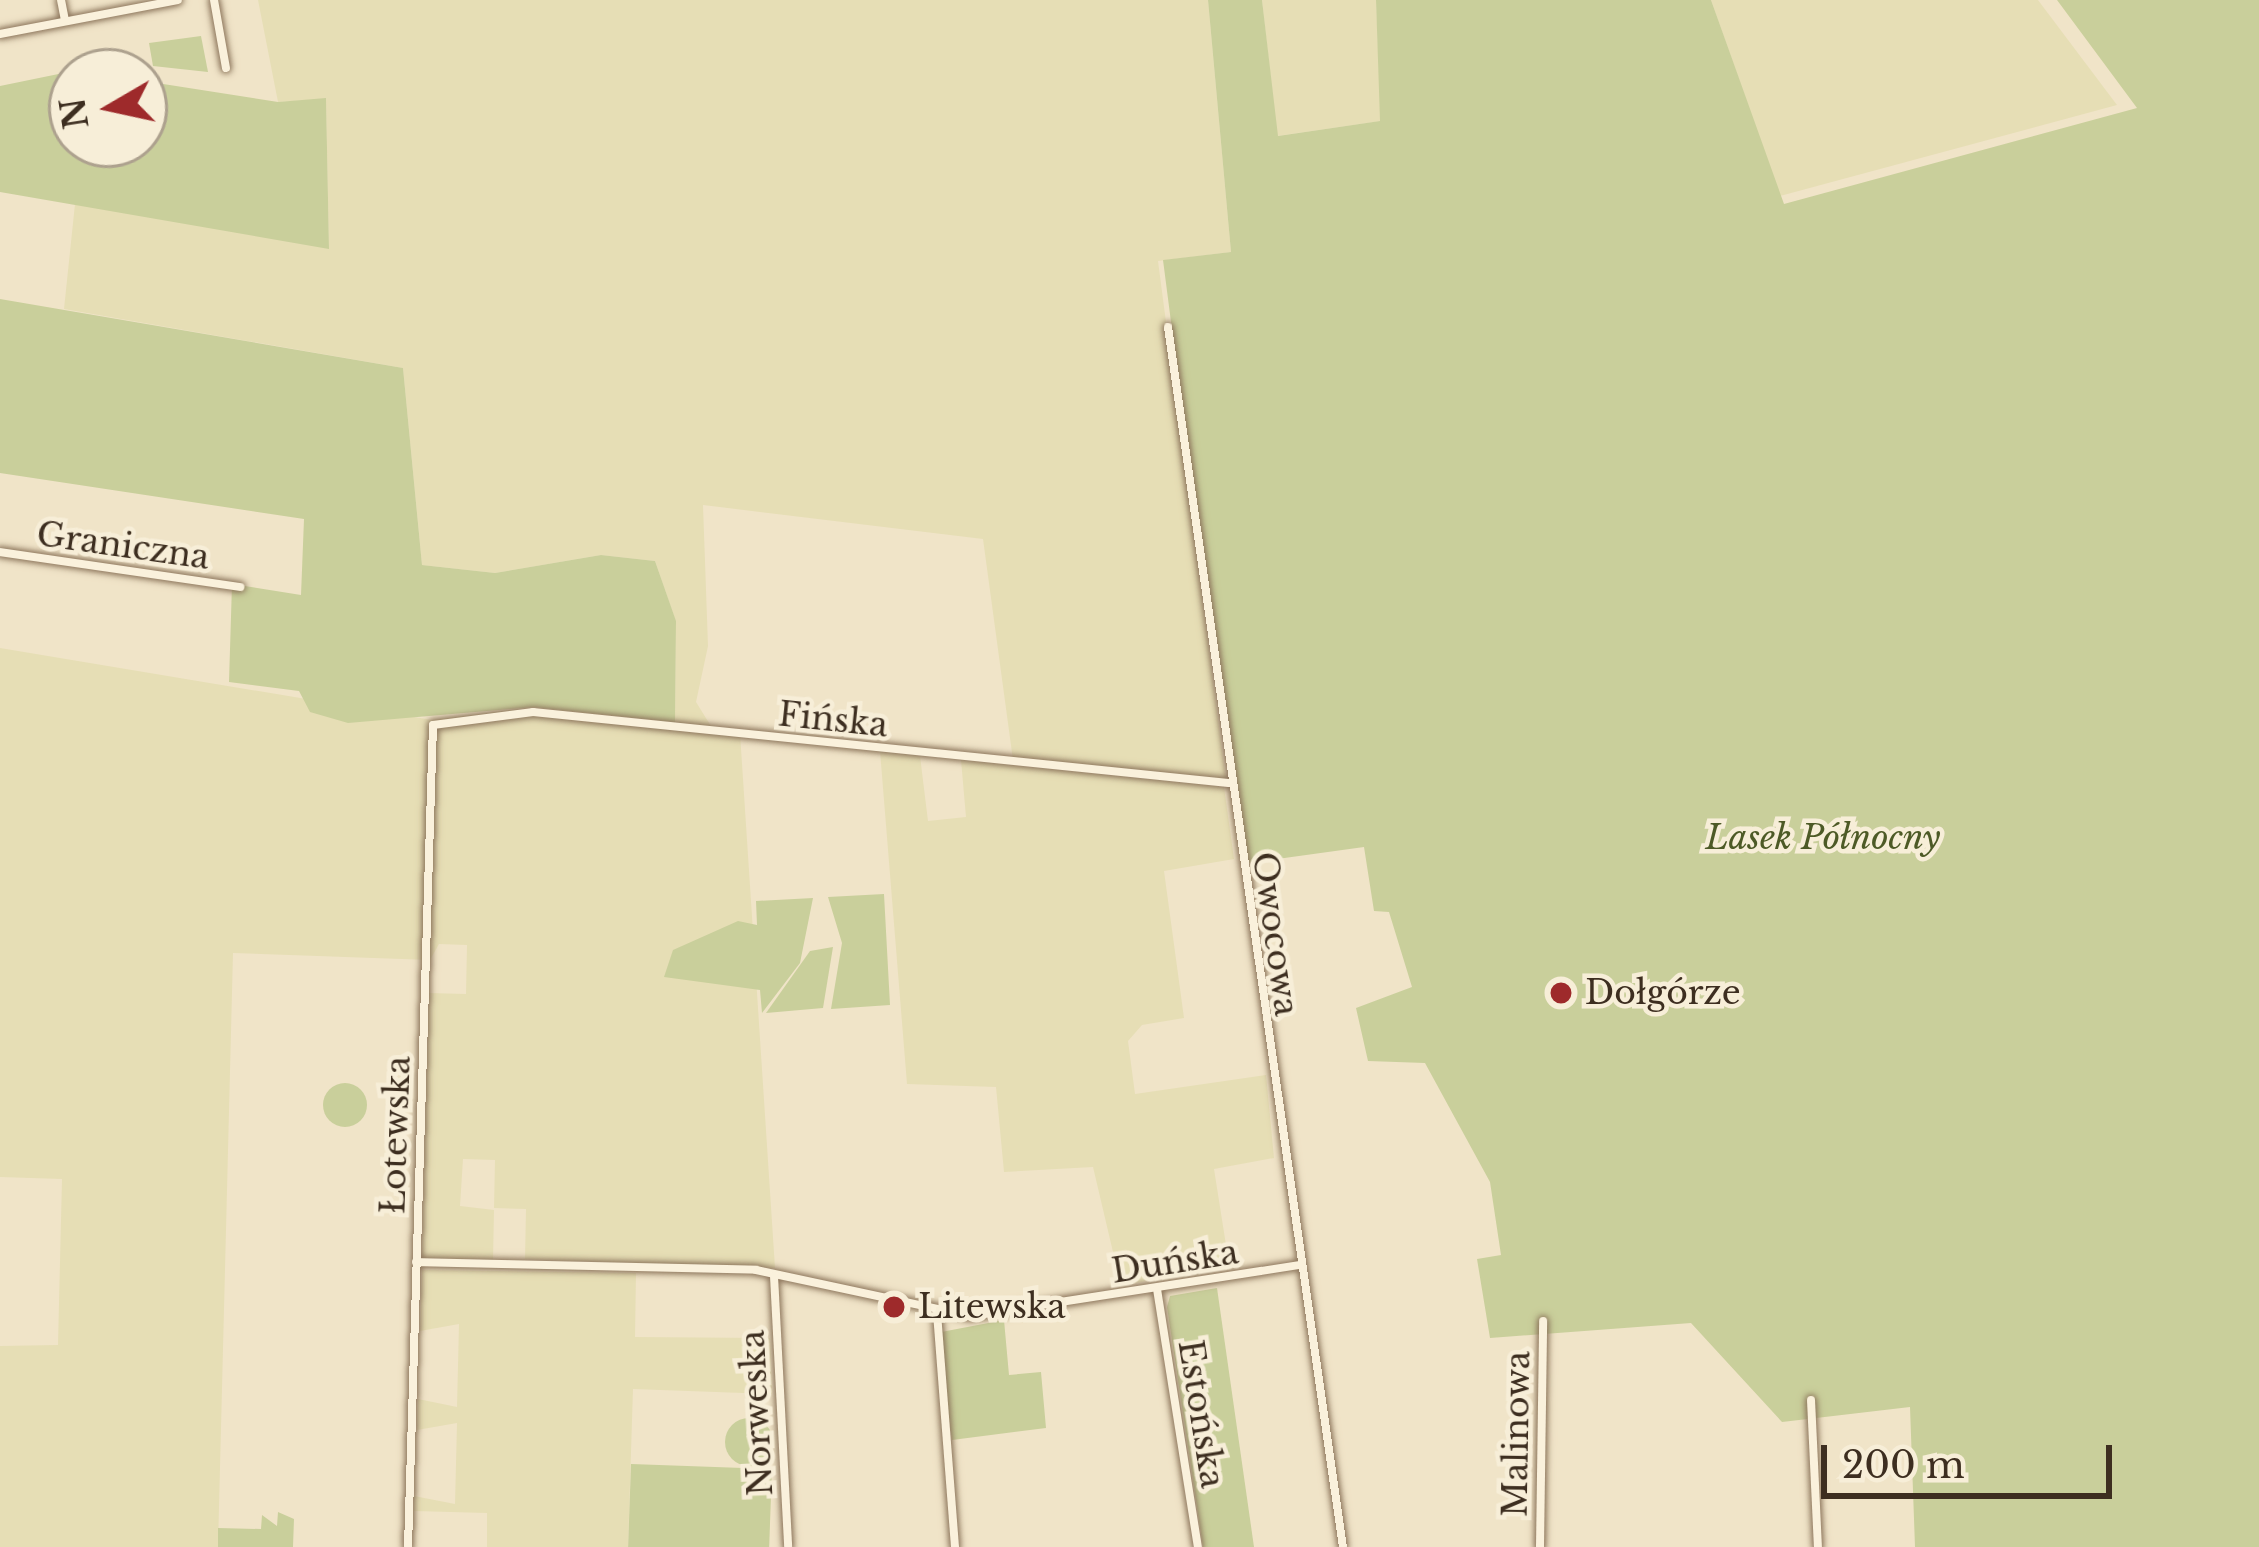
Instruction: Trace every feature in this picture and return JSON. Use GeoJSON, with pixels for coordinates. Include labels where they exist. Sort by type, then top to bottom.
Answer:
{"type":"FeatureCollection","features":[{"type":"Feature","properties":{"kind":"street"},"geometry":{"type":"LineString","coordinates":[[62,0],[65,21]]}},
{"type":"Feature","properties":{"kind":"street"},"geometry":{"type":"LineString","coordinates":[[0,34],[178,0]]}},
{"type":"Feature","properties":{"kind":"street"},"geometry":{"type":"LineString","coordinates":[[214,0],[226,68]]}},
{"type":"Feature","properties":{"kind":"street","name":"Owocowa"},"geometry":{"type":"LineString","coordinates":[[1168,327],[1228,783],[1343,1547]]}},
{"type":"Feature","properties":{"kind":"street","name":"Graniczna"},"geometry":{"type":"LineString","coordinates":[[0,553],[240,587]]}},
{"type":"Feature","properties":{"kind":"street","name":"Fińska"},"geometry":{"type":"LineString","coordinates":[[433,725],[533,712],[1228,783]]}},
{"type":"Feature","properties":{"kind":"street","name":"Łotewska"},"geometry":{"type":"LineString","coordinates":[[408,1547],[433,725]]}},
{"type":"Feature","properties":{"kind":"street"},"geometry":{"type":"LineString","coordinates":[[416,1262],[774,1276]]}},
{"type":"Feature","properties":{"kind":"street","name":"Duńska"},"geometry":{"type":"LineString","coordinates":[[774,1276],[937,1313],[1157,1289],[1300,1265]]}},
{"type":"Feature","properties":{"kind":"street","name":"Norweska"},"geometry":{"type":"LineString","coordinates":[[774,1276],[788,1547]]}},
{"type":"Feature","properties":{"kind":"street","name":"Estońska"},"geometry":{"type":"LineString","coordinates":[[1157,1289],[1198,1547]]}},
{"type":"Feature","properties":{"kind":"street"},"geometry":{"type":"LineString","coordinates":[[937,1313],[955,1547]]}},
{"type":"Feature","properties":{"kind":"street","name":"Malinowa"},"geometry":{"type":"LineString","coordinates":[[1540,1547],[1544,1321]]}},
{"type":"Feature","properties":{"kind":"street"},"geometry":{"type":"LineString","coordinates":[[1811,1400],[1818,1547]]}},
{"type":"Feature","properties":{"kind":"shaded area"},"geometry":{"type":"Polygon","coordinates":[[[258,0],[1208,0],[1231,252],[1158,261],[1226,781],[1013,760],[983,539],[703,505],[708,646],[696,702],[714,731],[740,733],[775,1268],[525,1259],[526,1209],[494,1208],[495,1160],[463,1159],[460,1206],[494,1210],[493,1260],[422,1258],[429,993],[466,994],[467,945],[439,944],[430,960],[233,953],[218,1547],[0,1547],[0,1346],[58,1345],[62,1179],[0,1177],[0,648],[432,720],[534,707],[675,721],[676,622],[655,561],[601,555],[495,573],[422,565],[403,368],[64,309],[75,204],[329,248],[326,99],[278,102],[258,0]]]}},
{"type":"Feature","properties":{"kind":"shaded area"},"geometry":{"type":"Polygon","coordinates":[[[1262,0],[1376,0],[1381,121],[1277,136],[1262,0]]]}},
{"type":"Feature","properties":{"kind":"shaded area"},"geometry":{"type":"Polygon","coordinates":[[[1711,0],[2038,0],[2117,105],[1780,196],[1711,0]]]}},
{"type":"Feature","properties":{"kind":"shaded area"},"geometry":{"type":"Polygon","coordinates":[[[880,751],[920,756],[928,821],[966,817],[961,760],[1224,787],[1234,859],[1164,871],[1184,1018],[1142,1025],[1128,1041],[1135,1094],[1266,1075],[1274,1158],[1214,1169],[1229,1264],[1121,1286],[1093,1167],[1004,1172],[996,1087],[907,1084],[880,751]]]}},
{"type":"Feature","properties":{"kind":"shaded area"},"geometry":{"type":"Polygon","coordinates":[[[422,1270],[636,1273],[635,1337],[770,1338],[772,1394],[633,1389],[628,1547],[487,1547],[487,1513],[414,1511],[414,1496],[455,1504],[457,1423],[417,1430],[418,1399],[457,1407],[459,1324],[420,1331],[422,1270]]]}},
{"type":"Feature","properties":{"kind":"green space","name":"Lasek Północny"},"geometry":{"type":"Polygon","coordinates":[[[1208,0],[1262,0],[1278,136],[1380,121],[1376,0],[1711,0],[1784,204],[2137,108],[2057,0],[2259,0],[2259,1547],[1915,1547],[1910,1407],[1782,1422],[1691,1323],[1490,1338],[1477,1259],[1501,1255],[1490,1182],[1425,1063],[1368,1061],[1356,1008],[1412,987],[1389,912],[1374,911],[1364,847],[1241,864],[1163,260],[1231,252],[1208,0]]]}},
{"type":"Feature","properties":{"kind":"green space"},"geometry":{"type":"Polygon","coordinates":[[[201,36],[208,72],[168,68],[168,48],[150,48],[149,43],[201,36]]]}},
{"type":"Feature","properties":{"kind":"green space"},"geometry":{"type":"Polygon","coordinates":[[[48,76],[48,168],[168,168],[168,85],[278,102],[326,98],[329,249],[0,192],[0,86],[48,76]]]}},
{"type":"Feature","properties":{"kind":"green space"},"geometry":{"type":"Polygon","coordinates":[[[0,299],[403,368],[422,565],[495,573],[601,555],[655,561],[676,621],[675,722],[534,707],[348,723],[310,712],[299,691],[229,682],[232,584],[301,595],[304,519],[0,473],[0,299]]]}},
{"type":"Feature","properties":{"kind":"green space"},"geometry":{"type":"Polygon","coordinates":[[[884,894],[890,1005],[831,1009],[842,943],[828,897],[884,894]]]}},
{"type":"Feature","properties":{"kind":"green space"},"geometry":{"type":"Polygon","coordinates":[[[813,898],[800,963],[762,1013],[760,990],[664,977],[673,950],[738,921],[757,925],[756,901],[813,898]]]}},
{"type":"Feature","properties":{"kind":"green space"},"geometry":{"type":"Polygon","coordinates":[[[833,947],[823,1008],[766,1013],[810,951],[833,947]]]}},
{"type":"Feature","properties":{"kind":"green space"},"geometry":{"type":"Polygon","coordinates":[[[345,1083],[361,1089],[367,1105],[361,1121],[345,1127],[329,1121],[323,1105],[329,1089],[345,1083]]]}},
{"type":"Feature","properties":{"kind":"green space"},"geometry":{"type":"Polygon","coordinates":[[[1217,1288],[1254,1547],[1203,1547],[1167,1307],[1170,1296],[1217,1288]]]}},
{"type":"Feature","properties":{"kind":"green space"},"geometry":{"type":"Polygon","coordinates":[[[1004,1320],[1009,1375],[1041,1372],[1046,1428],[952,1440],[936,1333],[1004,1320]]]}},
{"type":"Feature","properties":{"kind":"green space"},"geometry":{"type":"Polygon","coordinates":[[[749,1418],[766,1425],[773,1442],[766,1459],[749,1466],[732,1459],[725,1442],[732,1425],[749,1418]]]}},
{"type":"Feature","properties":{"kind":"green space"},"geometry":{"type":"Polygon","coordinates":[[[631,1464],[772,1469],[769,1547],[628,1547],[631,1464]]]}},
{"type":"Feature","properties":{"kind":"green space"},"geometry":{"type":"Polygon","coordinates":[[[278,1512],[294,1519],[293,1547],[218,1547],[218,1528],[261,1529],[262,1515],[277,1526],[278,1512]]]}},
{"type":"Feature","properties":{"kind":"place","name":"Dołgórze"},"geometry":{"type":"Point","coordinates":[1561,993]}},
{"type":"Feature","properties":{"kind":"place","name":"Litewska"},"geometry":{"type":"Point","coordinates":[894,1307]}}]}
